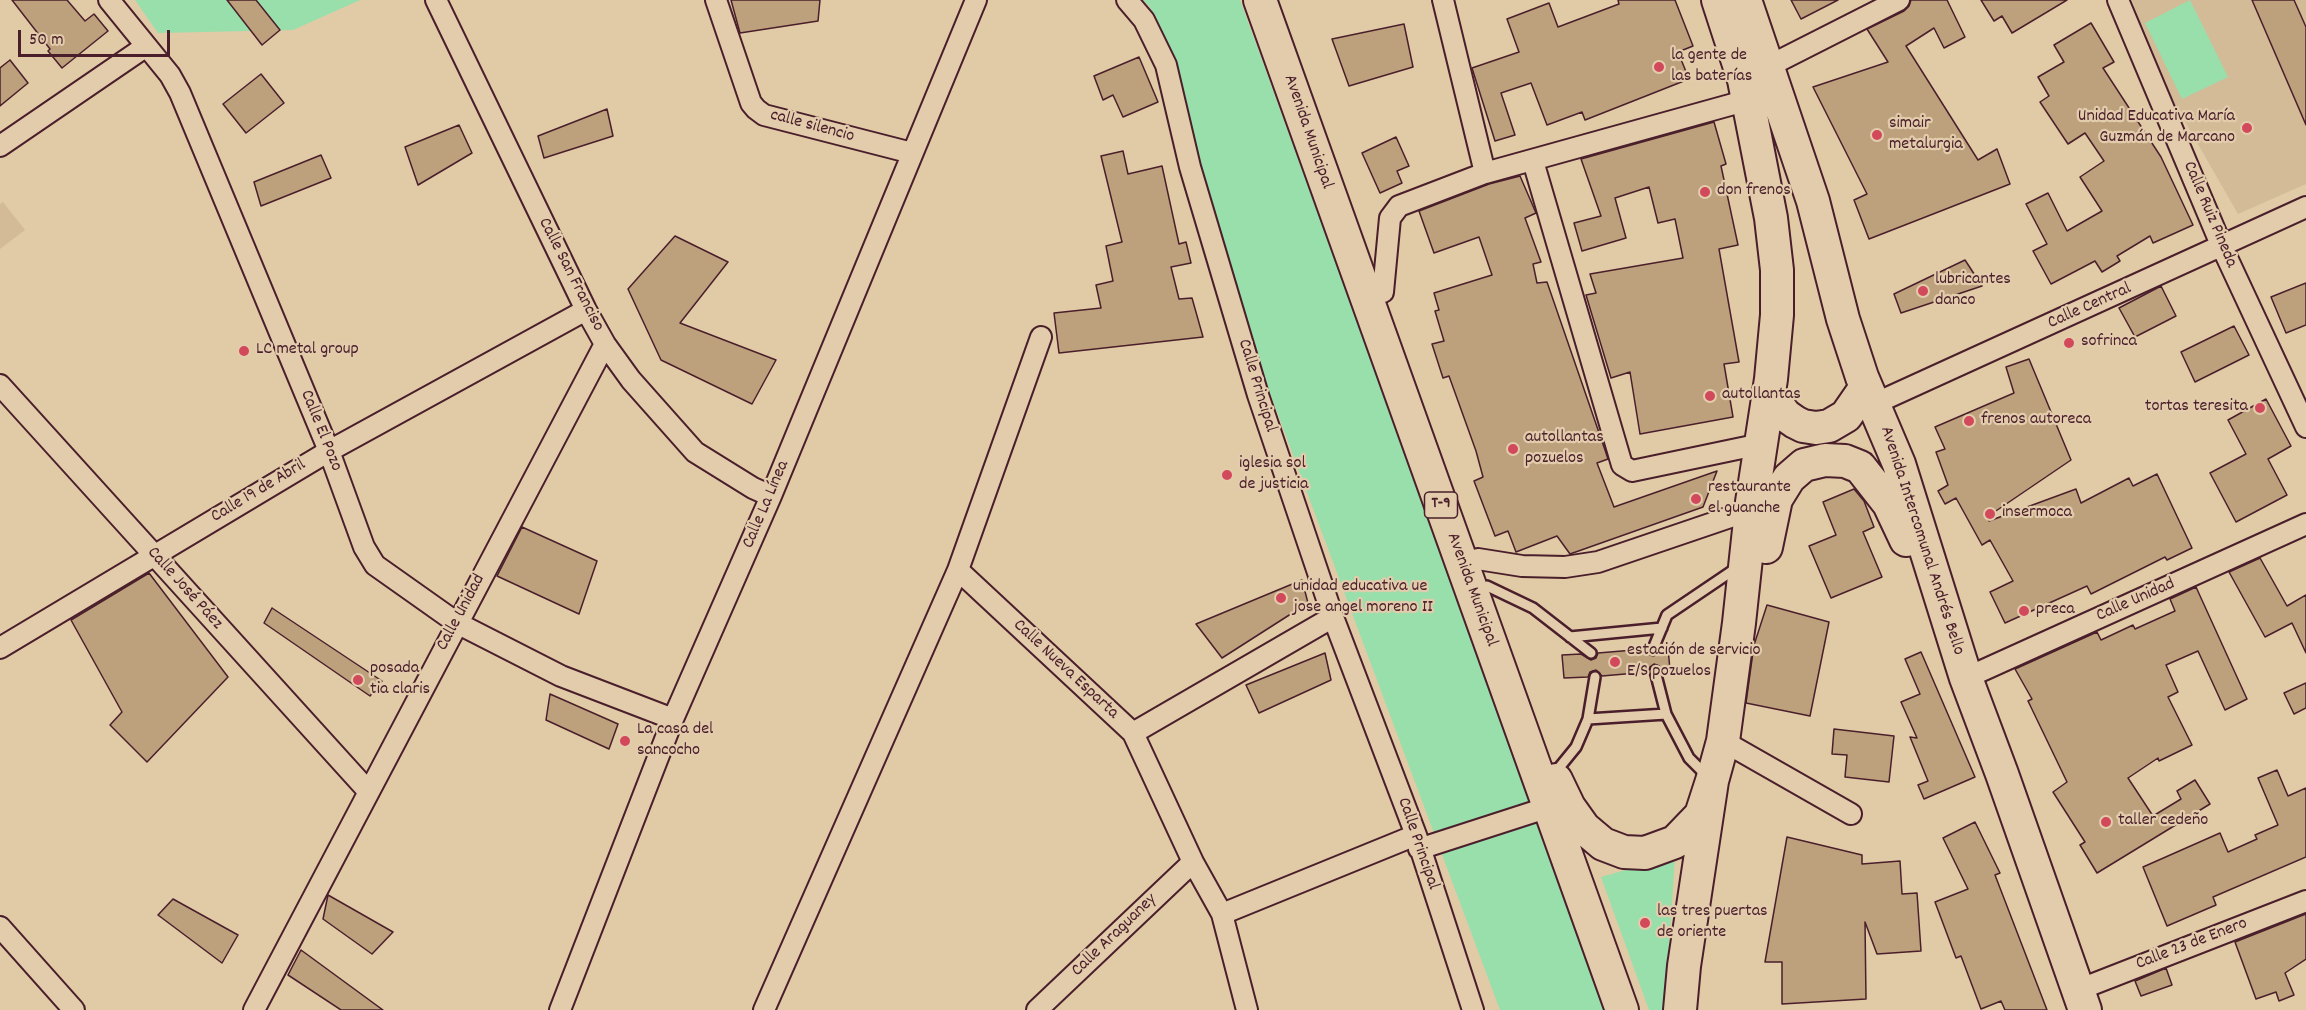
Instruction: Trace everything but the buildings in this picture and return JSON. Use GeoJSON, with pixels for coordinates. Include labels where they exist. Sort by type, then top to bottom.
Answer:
{"type":"FeatureCollection","features":[{"type":"Feature","properties":{"kind":"highway","name":"Avenida Municipal"},"geometry":{"type":"LineString","coordinates":[[1260,0],[1622,1010]]}},
{"type":"Feature","properties":{"kind":"highway","name":"Avenida Municipal"},"geometry":{"type":"LineString","coordinates":[[1274,0],[1344,197],[1383,292],[1554,774],[1569,807],[1584,828],[1603,844],[1624,852],[1645,853],[1675,842],[1701,815],[1712,781]]}},
{"type":"Feature","properties":{"kind":"highway","name":"T-9"},"geometry":{"type":"LineString","coordinates":[[1680,1010],[1684,966],[1712,781],[1723,741],[1751,510],[1769,393],[1777,315],[1777,270],[1771,218],[1744,80],[1718,0]]}},
{"type":"Feature","properties":{"kind":"highway","name":"Avenida Intercomunal Andrés Bello"},"geometry":{"type":"LineString","coordinates":[[1745,0],[1813,201],[1843,319],[1870,396],[1899,464],[1966,678],[2082,1000]]}},
{"type":"Feature","properties":{"kind":"highway"},"geometry":{"type":"LineString","coordinates":[[1769,393],[1779,408],[1790,418],[1803,426],[1816,428],[1829,426],[1846,416],[1870,396]]}},
{"type":"Feature","properties":{"kind":"highway","name":"T-9"},"geometry":{"type":"LineString","coordinates":[[1739,622],[1761,586],[1768,531],[1776,499],[1789,477],[1804,465],[1824,460],[1845,461],[1860,467],[1889,504],[1904,533],[1922,586],[1941,630],[1966,678]]}},
{"type":"Feature","properties":{"kind":"street","name":"Calle El Pozo"},"geometry":{"type":"LineString","coordinates":[[109,0],[170,75],[180,93],[329,451],[364,547],[375,565],[457,623],[561,676],[673,719]]}},
{"type":"Feature","properties":{"kind":"street","name":"Calle San Franciso"},"geometry":{"type":"LineString","coordinates":[[436,0],[586,310],[605,344],[631,380],[695,452],[753,488],[771,496]]}},
{"type":"Feature","properties":{"kind":"street","name":"calle silencio"},"geometry":{"type":"LineString","coordinates":[[716,0],[751,103],[756,109],[764,115],[912,153]]}},
{"type":"Feature","properties":{"kind":"street","name":"Calle La Línea"},"geometry":{"type":"LineString","coordinates":[[560,1010],[673,719],[771,496],[976,0]]}},
{"type":"Feature","properties":{"kind":"street","name":"Calle Principal"},"geometry":{"type":"LineString","coordinates":[[1127,0],[1144,20],[1166,65],[1190,167],[1258,395],[1333,617],[1418,842],[1473,1010]]}},
{"type":"Feature","properties":{"kind":"street"},"geometry":{"type":"LineString","coordinates":[[1443,0],[1485,173]]}},
{"type":"Feature","properties":{"kind":"street"},"geometry":{"type":"LineString","coordinates":[[1767,67],[1899,0]]}},
{"type":"Feature","properties":{"kind":"street","name":"Calle Ruiz Pineda"},"geometry":{"type":"LineString","coordinates":[[2118,0],[2222,247],[2306,427]]}},
{"type":"Feature","properties":{"kind":"street"},"geometry":{"type":"LineString","coordinates":[[0,146],[145,46]]}},
{"type":"Feature","properties":{"kind":"street"},"geometry":{"type":"LineString","coordinates":[[1383,292],[1390,218],[1399,206],[1485,173],[1748,100]]}},
{"type":"Feature","properties":{"kind":"street"},"geometry":{"type":"LineString","coordinates":[[1533,161],[1622,465],[1632,471],[1761,444]]}},
{"type":"Feature","properties":{"kind":"street","name":"Calle Central"},"geometry":{"type":"LineString","coordinates":[[1870,396],[2222,247],[2306,207]]}},
{"type":"Feature","properties":{"kind":"street","name":"Calle 19 de Abril"},"geometry":{"type":"LineString","coordinates":[[0,648],[153,554],[329,451],[586,310]]}},
{"type":"Feature","properties":{"kind":"street"},"geometry":{"type":"LineString","coordinates":[[764,1010],[958,570],[1041,337]]}},
{"type":"Feature","properties":{"kind":"street","name":"Calle Unidad"},"geometry":{"type":"LineString","coordinates":[[254,1010],[605,344]]}},
{"type":"Feature","properties":{"kind":"street","name":"Calle José Páez"},"geometry":{"type":"LineString","coordinates":[[0,385],[369,792]]}},
{"type":"Feature","properties":{"kind":"street"},"geometry":{"type":"LineString","coordinates":[[1482,572],[1522,566],[1565,567],[1598,562],[1751,510]]}},
{"type":"Feature","properties":{"kind":"street","name":"Calle Unidad"},"geometry":{"type":"LineString","coordinates":[[1966,678],[2306,524]]}},
{"type":"Feature","properties":{"kind":"street","name":"Calle Nueva Esparta"},"geometry":{"type":"LineString","coordinates":[[958,570],[1133,733],[1193,862],[1222,914],[1247,1010]]}},
{"type":"Feature","properties":{"kind":"street"},"geometry":{"type":"LineString","coordinates":[[1133,733],[1333,617]]}},
{"type":"Feature","properties":{"kind":"street"},"geometry":{"type":"LineString","coordinates":[[1723,741],[1851,814]]}},
{"type":"Feature","properties":{"kind":"street"},"geometry":{"type":"LineString","coordinates":[[1222,914],[1418,842],[1549,807]]}},
{"type":"Feature","properties":{"kind":"street","name":"Calle Araguaney"},"geometry":{"type":"LineString","coordinates":[[1037,1010],[1193,862]]}},
{"type":"Feature","properties":{"kind":"street","name":"Calle 23 de Enero"},"geometry":{"type":"LineString","coordinates":[[2082,1000],[2306,901]]}},
{"type":"Feature","properties":{"kind":"street"},"geometry":{"type":"LineString","coordinates":[[0,927],[74,1010]]}},
{"type":"Feature","properties":{"kind":"lane"},"geometry":{"type":"LineString","coordinates":[[1653,649],[1667,615],[1746,563]]}},
{"type":"Feature","properties":{"kind":"lane"},"geometry":{"type":"LineString","coordinates":[[1482,572],[1591,653]]}},
{"type":"Feature","properties":{"kind":"lane"},"geometry":{"type":"LineString","coordinates":[[1570,637],[1662,628]]}},
{"type":"Feature","properties":{"kind":"lane"},"geometry":{"type":"LineString","coordinates":[[1655,671],[1666,714],[1689,758],[1712,781]]}},
{"type":"Feature","properties":{"kind":"lane"},"geometry":{"type":"LineString","coordinates":[[1554,774],[1576,747],[1588,719],[1595,677]]}},
{"type":"Feature","properties":{"kind":"lane"},"geometry":{"type":"LineString","coordinates":[[1588,719],[1666,714]]}},
{"type":"Feature","properties":{"kind":"shaded area","name":"Unidad Educativa María Guzmán de Marcano"},"geometry":{"type":"Polygon","coordinates":[[[2132,0],[2306,0],[2306,184],[2238,214],[2156,71],[2132,0]]]}},
{"type":"Feature","properties":{"kind":"shaded area"},"geometry":{"type":"Polygon","coordinates":[[[3,202],[25,230],[0,249],[0,204],[3,202]]]}},
{"type":"Feature","properties":{"kind":"green space"},"geometry":{"type":"Polygon","coordinates":[[[135,0],[360,0],[293,30],[158,33],[135,0]]]}},
{"type":"Feature","properties":{"kind":"green space"},"geometry":{"type":"Polygon","coordinates":[[[1143,0],[1240,0],[1609,1010],[1500,1010],[1264,377],[1150,7],[1143,0]]]}},
{"type":"Feature","properties":{"kind":"green space"},"geometry":{"type":"Polygon","coordinates":[[[2190,0],[2228,77],[2182,99],[2145,23],[2190,0]]]}},
{"type":"Feature","properties":{"kind":"green space"},"geometry":{"type":"Polygon","coordinates":[[[1675,856],[1665,1010],[1649,1010],[1601,877],[1675,856]]]}},
{"type":"Feature","properties":{"kind":"place","name":"la gente de las baterías"},"geometry":{"type":"Point","coordinates":[1659,67]}},
{"type":"Feature","properties":{"kind":"place","name":"Unidad Educativa María Guzmán de Marcano"},"geometry":{"type":"Point","coordinates":[2247,128]}},
{"type":"Feature","properties":{"kind":"place","name":"simair metalurgia"},"geometry":{"type":"Point","coordinates":[1877,135]}},
{"type":"Feature","properties":{"kind":"place","name":"don frenos"},"geometry":{"type":"Point","coordinates":[1705,192]}},
{"type":"Feature","properties":{"kind":"place","name":"lubricantes danco"},"geometry":{"type":"Point","coordinates":[1923,291]}},
{"type":"Feature","properties":{"kind":"place","name":"sofrinca"},"geometry":{"type":"Point","coordinates":[2069,343]}},
{"type":"Feature","properties":{"kind":"place","name":"LC metal group"},"geometry":{"type":"Point","coordinates":[244,351]}},
{"type":"Feature","properties":{"kind":"place","name":"autollantas"},"geometry":{"type":"Point","coordinates":[1710,396]}},
{"type":"Feature","properties":{"kind":"place","name":"tortas teresita"},"geometry":{"type":"Point","coordinates":[2260,408]}},
{"type":"Feature","properties":{"kind":"place","name":"frenos autoreca"},"geometry":{"type":"Point","coordinates":[1969,421]}},
{"type":"Feature","properties":{"kind":"place","name":"autollantas pozuelos"},"geometry":{"type":"Point","coordinates":[1513,449]}},
{"type":"Feature","properties":{"kind":"place","name":"iglesia sol de justicia"},"geometry":{"type":"Point","coordinates":[1227,475]}},
{"type":"Feature","properties":{"kind":"place","name":"restaurante el guanche"},"geometry":{"type":"Point","coordinates":[1696,499]}},
{"type":"Feature","properties":{"kind":"place","name":"insermoca"},"geometry":{"type":"Point","coordinates":[1990,514]}},
{"type":"Feature","properties":{"kind":"place","name":"unidad educativa ue jose angel moreno II"},"geometry":{"type":"Point","coordinates":[1281,598]}},
{"type":"Feature","properties":{"kind":"place","name":"preca"},"geometry":{"type":"Point","coordinates":[2024,611]}},
{"type":"Feature","properties":{"kind":"place","name":"estación de servicio E/S pozuelos"},"geometry":{"type":"Point","coordinates":[1615,662]}},
{"type":"Feature","properties":{"kind":"place","name":"posada tia claris"},"geometry":{"type":"Point","coordinates":[358,680]}},
{"type":"Feature","properties":{"kind":"place","name":"La casa del sancocho"},"geometry":{"type":"Point","coordinates":[625,741]}},
{"type":"Feature","properties":{"kind":"place","name":"taller cedeño"},"geometry":{"type":"Point","coordinates":[2106,822]}},
{"type":"Feature","properties":{"kind":"place","name":"las tres puertas de oriente"},"geometry":{"type":"Point","coordinates":[1645,923]}}]}
